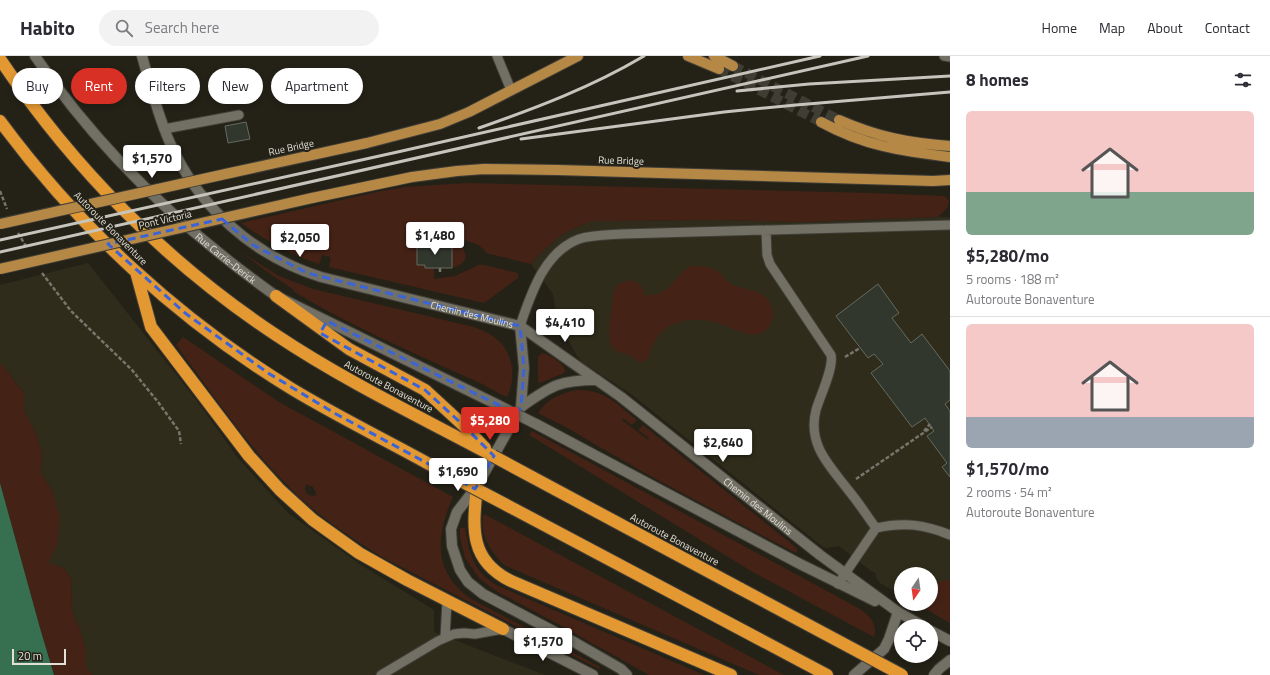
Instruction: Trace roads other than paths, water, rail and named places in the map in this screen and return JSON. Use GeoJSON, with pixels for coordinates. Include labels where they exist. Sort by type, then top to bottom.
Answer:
{"type":"FeatureCollection","features":[{"type":"Feature","properties":{"kind":"highway","name":"Autoroute Bonaventure"},"geometry":{"type":"LineString","coordinates":[[0,59],[39,113],[97,182],[132,218],[187,268],[234,306],[278,336],[351,380],[902,675]]}},
{"type":"Feature","properties":{"kind":"highway","name":"Autoroute Bonaventure"},"geometry":{"type":"LineString","coordinates":[[0,121],[78,214],[136,272],[208,331],[268,373],[336,414],[827,675]]}},
{"type":"Feature","properties":{"kind":"highway"},"geometry":{"type":"LineString","coordinates":[[136,272],[150,327],[249,456],[280,490],[313,520],[359,553],[407,580],[503,629]]}},
{"type":"Feature","properties":{"kind":"highway"},"geometry":{"type":"LineString","coordinates":[[276,296],[349,349],[425,390],[463,425],[493,456]]}},
{"type":"Feature","properties":{"kind":"highway"},"geometry":{"type":"LineString","coordinates":[[477,486],[474,520],[475,536],[484,559],[495,571],[511,581],[731,675]]}},
{"type":"Feature","properties":{"kind":"main road","name":"Rue Bridge"},"geometry":{"type":"LineString","coordinates":[[0,224],[367,143],[440,124],[454,119],[578,56]]}},
{"type":"Feature","properties":{"kind":"main road"},"geometry":{"type":"LineString","coordinates":[[688,56],[719,69]]}},
{"type":"Feature","properties":{"kind":"main road"},"geometry":{"type":"LineString","coordinates":[[714,56],[733,66]]}},
{"type":"Feature","properties":{"kind":"main road"},"geometry":{"type":"LineString","coordinates":[[839,120],[885,137],[918,143],[950,146]]}},
{"type":"Feature","properties":{"kind":"main road"},"geometry":{"type":"LineString","coordinates":[[821,122],[847,135],[873,144],[904,151],[950,157]]}},
{"type":"Feature","properties":{"kind":"main road","name":"Rue Bridge"},"geometry":{"type":"LineString","coordinates":[[312,198],[412,177],[484,169],[933,181],[950,183]]}},
{"type":"Feature","properties":{"kind":"main road","name":"Rue Bridge"},"geometry":{"type":"LineString","coordinates":[[933,181],[950,180]]}},
{"type":"Feature","properties":{"kind":"main road","name":"Pont Victoria"},"geometry":{"type":"LineString","coordinates":[[0,269],[312,198]]}},
{"type":"Feature","properties":{"kind":"street","name":"Rue Carrie-Derick"},"geometry":{"type":"LineString","coordinates":[[34,56],[85,123],[138,181],[169,211],[206,243],[276,296],[536,424],[838,584],[898,612]]}},
{"type":"Feature","properties":{"kind":"street","name":"Chemin des Moulins"},"geometry":{"type":"LineString","coordinates":[[142,56],[164,129],[180,165],[196,189],[210,206],[232,229],[244,238],[282,262],[306,273],[520,326],[621,397],[820,556],[898,612],[910,619]]}},
{"type":"Feature","properties":{"kind":"street"},"geometry":{"type":"LineString","coordinates":[[520,326],[524,368],[521,407],[477,486],[457,512],[451,530],[456,563],[474,588],[483,594],[574,642],[620,669],[627,675]]}},
{"type":"Feature","properties":{"kind":"street"},"geometry":{"type":"LineString","coordinates":[[521,407],[546,390],[562,382],[597,380]]}},
{"type":"Feature","properties":{"kind":"street"},"geometry":{"type":"LineString","coordinates":[[854,675],[884,649],[890,639],[898,612]]}},
{"type":"Feature","properties":{"kind":"street"},"geometry":{"type":"LineString","coordinates":[[503,629],[593,675]]}},
{"type":"Feature","properties":{"kind":"street"},"geometry":{"type":"LineString","coordinates":[[938,635],[950,641]]}},
{"type":"Feature","properties":{"kind":"street"},"geometry":{"type":"LineString","coordinates":[[934,675],[950,660]]}},
{"type":"Feature","properties":{"kind":"lane"},"geometry":{"type":"LineString","coordinates":[[497,56],[511,90]]}},
{"type":"Feature","properties":{"kind":"lane"},"geometry":{"type":"LineString","coordinates":[[944,56],[950,57]]}},
{"type":"Feature","properties":{"kind":"lane"},"geometry":{"type":"LineString","coordinates":[[164,129],[240,115]]}},
{"type":"Feature","properties":{"kind":"lane"},"geometry":{"type":"LineString","coordinates":[[520,326],[534,289],[547,266],[564,247],[579,240],[597,236],[622,234],[950,225]]}},
{"type":"Feature","properties":{"kind":"lane"},"geometry":{"type":"LineString","coordinates":[[766,230],[767,255],[770,264],[831,355],[831,366],[815,413],[814,436],[817,445],[824,459],[846,486],[876,528]]}},
{"type":"Feature","properties":{"kind":"lane"},"geometry":{"type":"LineString","coordinates":[[838,584],[876,528],[910,524],[922,526],[950,535]]}},
{"type":"Feature","properties":{"kind":"lane"},"geometry":{"type":"LineString","coordinates":[[445,638],[447,601]]}},
{"type":"Feature","properties":{"kind":"lane"},"geometry":{"type":"LineString","coordinates":[[381,675],[454,634],[475,634],[503,629]]}},
{"type":"Feature","properties":{"kind":"tunnel"},"geometry":{"type":"LineString","coordinates":[[733,66],[839,120]]}},
{"type":"Feature","properties":{"kind":"tunnel"},"geometry":{"type":"LineString","coordinates":[[719,69],[821,122]]}},
{"type":"Feature","properties":{"kind":"railway"},"geometry":{"type":"LineString","coordinates":[[479,128],[522,113],[584,87],[644,56]]}},
{"type":"Feature","properties":{"kind":"railway"},"geometry":{"type":"LineString","coordinates":[[0,240],[820,56]]}},
{"type":"Feature","properties":{"kind":"railway"},"geometry":{"type":"LineString","coordinates":[[0,252],[868,56]]}},
{"type":"Feature","properties":{"kind":"railway"},"geometry":{"type":"LineString","coordinates":[[737,91],[809,84],[950,76]]}},
{"type":"Feature","properties":{"kind":"railway"},"geometry":{"type":"LineString","coordinates":[[521,139],[724,112],[950,92]]}}]}
